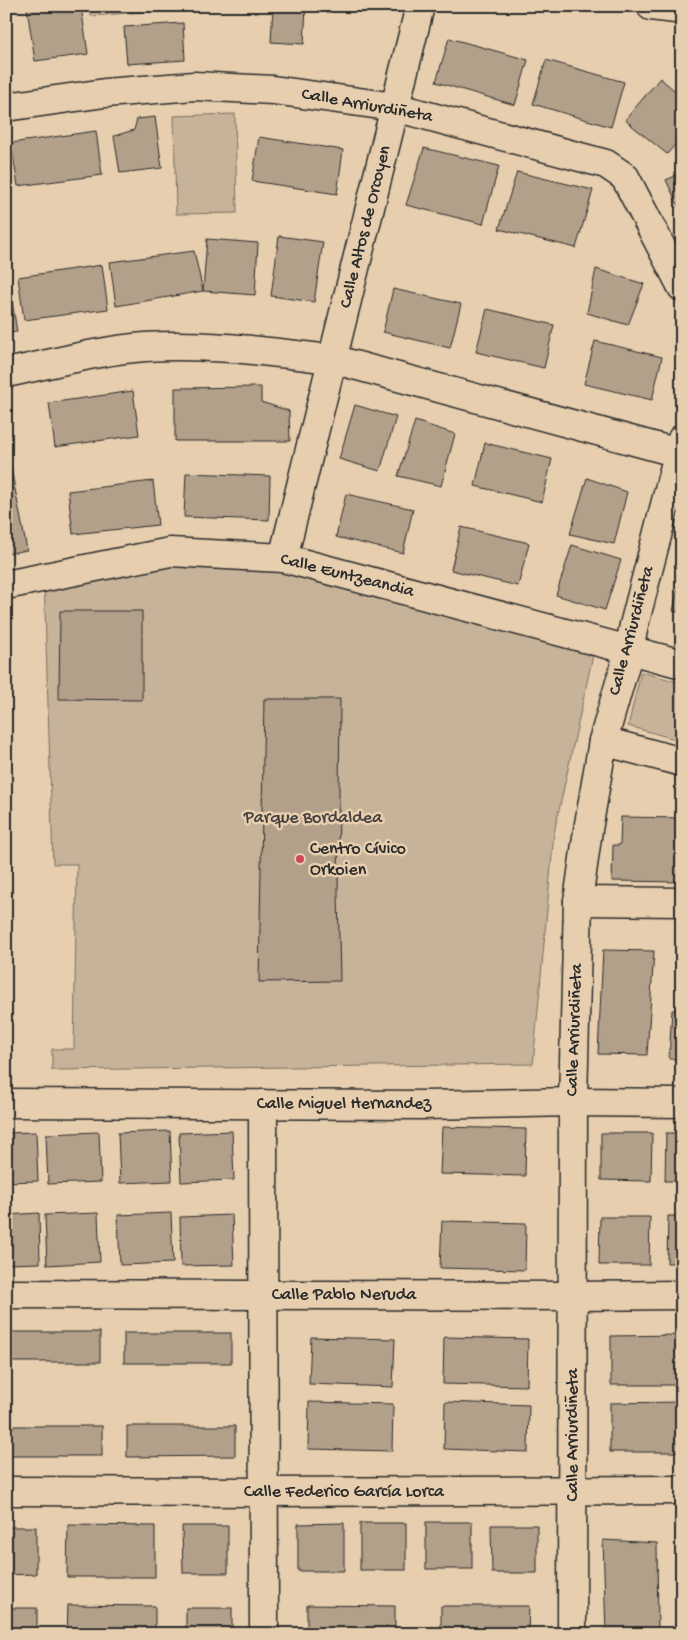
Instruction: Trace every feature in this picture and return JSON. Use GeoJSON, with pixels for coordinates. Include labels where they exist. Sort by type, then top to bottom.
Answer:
{"type":"FeatureCollection","features":[{"type":"Feature","properties":{"kind":"street","name":"Calle Altos de Orcoyen"},"geometry":{"type":"LineString","coordinates":[[283,558],[420,6]]}},
{"type":"Feature","properties":{"kind":"street"},"geometry":{"type":"LineString","coordinates":[[651,6],[682,7]]}},
{"type":"Feature","properties":{"kind":"street","name":"Calle Arriurdiñeta"},"geometry":{"type":"LineString","coordinates":[[6,107],[105,93],[194,86],[274,90],[395,107],[606,164],[625,177],[682,287]]}},
{"type":"Feature","properties":{"kind":"street"},"geometry":{"type":"LineString","coordinates":[[6,374],[90,356],[144,347],[211,346],[332,359],[680,448]]}},
{"type":"Feature","properties":{"kind":"street","name":"Calle Arriurdiñeta"},"geometry":{"type":"LineString","coordinates":[[572,1634],[573,1102],[578,901],[603,741],[629,651],[680,448]]}},
{"type":"Feature","properties":{"kind":"street","name":"Calle Euntzeandia"},"geometry":{"type":"LineString","coordinates":[[6,585],[170,552],[283,558],[682,664]]}},
{"type":"Feature","properties":{"kind":"street"},"geometry":{"type":"LineString","coordinates":[[603,741],[682,762]]}},
{"type":"Feature","properties":{"kind":"street"},"geometry":{"type":"LineString","coordinates":[[578,901],[682,902]]}},
{"type":"Feature","properties":{"kind":"street","name":"Calle Miguel Hernandez"},"geometry":{"type":"LineString","coordinates":[[6,1103],[424,1105],[573,1102],[682,1103]]}},
{"type":"Feature","properties":{"kind":"street"},"geometry":{"type":"LineString","coordinates":[[262,1104],[264,1634]]}},
{"type":"Feature","properties":{"kind":"street","name":"Calle Pablo Neruda"},"geometry":{"type":"LineString","coordinates":[[6,1294],[682,1295]]}},
{"type":"Feature","properties":{"kind":"street","name":"Calle Federico García Lorca"},"geometry":{"type":"LineString","coordinates":[[6,1491],[682,1490]]}},
{"type":"Feature","properties":{"kind":"green space"},"geometry":{"type":"Polygon","coordinates":[[[90,6],[192,6],[192,8],[91,16],[90,6]]]}},
{"type":"Feature","properties":{"kind":"green space"},"geometry":{"type":"Polygon","coordinates":[[[235,114],[237,213],[176,214],[174,116],[235,114]]]}},
{"type":"Feature","properties":{"kind":"green space","name":"Parque Bordaldea"},"geometry":{"type":"Polygon","coordinates":[[[170,552],[283,558],[596,641],[554,833],[533,1064],[52,1070],[52,1049],[74,1049],[77,864],[53,864],[44,578],[170,552]]]}},
{"type":"Feature","properties":{"kind":"green space"},"geometry":{"type":"Polygon","coordinates":[[[641,672],[682,683],[682,741],[628,726],[641,672]]]}},
{"type":"Feature","properties":{"kind":"building"},"geometry":{"type":"Polygon","coordinates":[[[40,6],[81,6],[88,54],[35,61],[27,8],[40,6]]]}},
{"type":"Feature","properties":{"kind":"building"},"geometry":{"type":"Polygon","coordinates":[[[273,6],[306,6],[304,44],[271,42],[273,6]]]}},
{"type":"Feature","properties":{"kind":"building"},"geometry":{"type":"Polygon","coordinates":[[[183,23],[185,60],[127,64],[124,27],[183,23]]]}},
{"type":"Feature","properties":{"kind":"building"},"geometry":{"type":"Polygon","coordinates":[[[449,38],[528,60],[515,105],[436,82],[449,38]]]}},
{"type":"Feature","properties":{"kind":"building"},"geometry":{"type":"Polygon","coordinates":[[[546,60],[624,82],[611,127],[533,104],[546,60]]]}},
{"type":"Feature","properties":{"kind":"building"},"geometry":{"type":"Polygon","coordinates":[[[660,78],[682,97],[682,137],[667,154],[625,120],[660,78]]]}},
{"type":"Feature","properties":{"kind":"building"},"geometry":{"type":"Polygon","coordinates":[[[155,117],[162,168],[120,173],[114,136],[134,130],[137,119],[155,117]]]}},
{"type":"Feature","properties":{"kind":"building"},"geometry":{"type":"Polygon","coordinates":[[[96,131],[102,175],[18,186],[11,143],[96,131]]]}},
{"type":"Feature","properties":{"kind":"building"},"geometry":{"type":"Polygon","coordinates":[[[259,137],[343,150],[337,194],[252,181],[259,137]]]}},
{"type":"Feature","properties":{"kind":"building"},"geometry":{"type":"Polygon","coordinates":[[[424,148],[499,166],[483,224],[406,205],[424,148]]]}},
{"type":"Feature","properties":{"kind":"building"},"geometry":{"type":"Polygon","coordinates":[[[517,172],[593,190],[576,248],[499,229],[517,172]]]}},
{"type":"Feature","properties":{"kind":"building"},"geometry":{"type":"Polygon","coordinates":[[[682,173],[682,214],[666,180],[682,173]]]}},
{"type":"Feature","properties":{"kind":"building"},"geometry":{"type":"Polygon","coordinates":[[[279,236],[323,242],[314,302],[271,296],[279,236]]]}},
{"type":"Feature","properties":{"kind":"building"},"geometry":{"type":"Polygon","coordinates":[[[207,239],[258,243],[255,295],[203,291],[207,239]]]}},
{"type":"Feature","properties":{"kind":"building"},"geometry":{"type":"Polygon","coordinates":[[[194,251],[203,291],[116,306],[110,262],[194,251]]]}},
{"type":"Feature","properties":{"kind":"building"},"geometry":{"type":"Polygon","coordinates":[[[102,265],[108,309],[24,320],[18,277],[102,265]]]}},
{"type":"Feature","properties":{"kind":"building"},"geometry":{"type":"Polygon","coordinates":[[[596,269],[644,284],[628,325],[587,313],[596,269]]]}},
{"type":"Feature","properties":{"kind":"building"},"geometry":{"type":"Polygon","coordinates":[[[6,288],[10,288],[17,332],[6,333],[6,288]]]}},
{"type":"Feature","properties":{"kind":"building"},"geometry":{"type":"Polygon","coordinates":[[[393,289],[461,304],[450,348],[383,332],[393,289]]]}},
{"type":"Feature","properties":{"kind":"building"},"geometry":{"type":"Polygon","coordinates":[[[487,309],[554,325],[544,368],[476,352],[487,309]]]}},
{"type":"Feature","properties":{"kind":"building"},"geometry":{"type":"Polygon","coordinates":[[[595,341],[662,357],[652,400],[584,384],[595,341]]]}},
{"type":"Feature","properties":{"kind":"building"},"geometry":{"type":"Polygon","coordinates":[[[261,387],[261,402],[289,411],[290,441],[175,441],[175,388],[261,387]]]}},
{"type":"Feature","properties":{"kind":"building"},"geometry":{"type":"Polygon","coordinates":[[[133,391],[139,435],[55,447],[49,403],[133,391]]]}},
{"type":"Feature","properties":{"kind":"building"},"geometry":{"type":"Polygon","coordinates":[[[355,405],[396,417],[380,471],[339,459],[355,405]]]}},
{"type":"Feature","properties":{"kind":"building"},"geometry":{"type":"Polygon","coordinates":[[[415,421],[455,434],[441,486],[398,476],[415,421]]]}},
{"type":"Feature","properties":{"kind":"building"},"geometry":{"type":"Polygon","coordinates":[[[6,443],[27,550],[6,554],[6,443]]]}},
{"type":"Feature","properties":{"kind":"building"},"geometry":{"type":"Polygon","coordinates":[[[485,443],[552,459],[542,502],[475,486],[485,443]]]}},
{"type":"Feature","properties":{"kind":"building"},"geometry":{"type":"Polygon","coordinates":[[[186,473],[270,476],[269,520],[184,517],[186,473]]]}},
{"type":"Feature","properties":{"kind":"building"},"geometry":{"type":"Polygon","coordinates":[[[587,478],[627,492],[614,544],[570,534],[587,478]]]}},
{"type":"Feature","properties":{"kind":"building"},"geometry":{"type":"Polygon","coordinates":[[[153,481],[158,525],[73,534],[68,491],[153,481]]]}},
{"type":"Feature","properties":{"kind":"building"},"geometry":{"type":"Polygon","coordinates":[[[346,494],[413,509],[403,553],[336,537],[346,494]]]}},
{"type":"Feature","properties":{"kind":"building"},"geometry":{"type":"Polygon","coordinates":[[[461,527],[529,543],[518,586],[451,570],[461,527]]]}},
{"type":"Feature","properties":{"kind":"building"},"geometry":{"type":"Polygon","coordinates":[[[572,545],[621,560],[605,610],[556,595],[572,545]]]}},
{"type":"Feature","properties":{"kind":"building"},"geometry":{"type":"Polygon","coordinates":[[[682,570],[682,613],[673,611],[682,570]]]}},
{"type":"Feature","properties":{"kind":"building"},"geometry":{"type":"Polygon","coordinates":[[[60,611],[142,611],[142,700],[59,699],[60,611]]]}},
{"type":"Feature","properties":{"kind":"building","name":"Centro Cívico Orkoien"},"geometry":{"type":"Polygon","coordinates":[[[264,699],[340,699],[338,893],[340,981],[259,982],[264,699]]]}},
{"type":"Feature","properties":{"kind":"building"},"geometry":{"type":"Polygon","coordinates":[[[621,817],[682,818],[682,882],[612,881],[613,845],[620,845],[621,817]]]}},
{"type":"Feature","properties":{"kind":"building"},"geometry":{"type":"Polygon","coordinates":[[[682,946],[682,994],[678,994],[682,946]]]}},
{"type":"Feature","properties":{"kind":"building"},"geometry":{"type":"Polygon","coordinates":[[[603,950],[654,951],[647,1055],[598,1054],[603,950]]]}},
{"type":"Feature","properties":{"kind":"building"},"geometry":{"type":"Polygon","coordinates":[[[672,1010],[682,1010],[682,1059],[669,1059],[672,1010]]]}},
{"type":"Feature","properties":{"kind":"building"},"geometry":{"type":"Polygon","coordinates":[[[442,1127],[526,1129],[525,1176],[440,1174],[442,1127]]]}},
{"type":"Feature","properties":{"kind":"building"},"geometry":{"type":"Polygon","coordinates":[[[170,1131],[172,1181],[120,1183],[118,1133],[170,1131]]]}},
{"type":"Feature","properties":{"kind":"building"},"geometry":{"type":"Polygon","coordinates":[[[232,1131],[234,1180],[181,1182],[179,1133],[232,1131]]]}},
{"type":"Feature","properties":{"kind":"building"},"geometry":{"type":"Polygon","coordinates":[[[36,1132],[38,1181],[6,1182],[6,1133],[36,1132]]]}},
{"type":"Feature","properties":{"kind":"building"},"geometry":{"type":"Polygon","coordinates":[[[99,1132],[101,1182],[48,1184],[46,1134],[99,1132]]]}},
{"type":"Feature","properties":{"kind":"building"},"geometry":{"type":"Polygon","coordinates":[[[601,1133],[652,1133],[651,1181],[601,1180],[601,1133]]]}},
{"type":"Feature","properties":{"kind":"building"},"geometry":{"type":"Polygon","coordinates":[[[666,1133],[682,1133],[682,1181],[665,1181],[666,1133]]]}},
{"type":"Feature","properties":{"kind":"building"},"geometry":{"type":"Polygon","coordinates":[[[39,1213],[40,1263],[6,1264],[6,1215],[39,1213]]]}},
{"type":"Feature","properties":{"kind":"building"},"geometry":{"type":"Polygon","coordinates":[[[98,1213],[100,1262],[47,1265],[45,1215],[98,1213]]]}},
{"type":"Feature","properties":{"kind":"building"},"geometry":{"type":"Polygon","coordinates":[[[171,1213],[173,1263],[120,1265],[118,1215],[171,1213]]]}},
{"type":"Feature","properties":{"kind":"building"},"geometry":{"type":"Polygon","coordinates":[[[232,1215],[234,1265],[181,1266],[180,1217],[232,1215]]]}},
{"type":"Feature","properties":{"kind":"building"},"geometry":{"type":"Polygon","coordinates":[[[668,1216],[682,1216],[682,1263],[667,1263],[668,1216]]]}},
{"type":"Feature","properties":{"kind":"building"},"geometry":{"type":"Polygon","coordinates":[[[600,1217],[650,1217],[649,1265],[599,1265],[600,1217]]]}},
{"type":"Feature","properties":{"kind":"building"},"geometry":{"type":"Polygon","coordinates":[[[442,1221],[526,1223],[525,1270],[440,1268],[442,1221]]]}},
{"type":"Feature","properties":{"kind":"building"},"geometry":{"type":"Polygon","coordinates":[[[6,1332],[100,1332],[100,1362],[6,1362],[6,1332]]]}},
{"type":"Feature","properties":{"kind":"building"},"geometry":{"type":"Polygon","coordinates":[[[124,1333],[231,1333],[231,1363],[124,1363],[124,1333]]]}},
{"type":"Feature","properties":{"kind":"building"},"geometry":{"type":"Polygon","coordinates":[[[682,1335],[682,1385],[611,1385],[611,1336],[682,1335]]]}},
{"type":"Feature","properties":{"kind":"building"},"geometry":{"type":"Polygon","coordinates":[[[311,1337],[395,1339],[393,1387],[309,1384],[311,1337]]]}},
{"type":"Feature","properties":{"kind":"building"},"geometry":{"type":"Polygon","coordinates":[[[444,1337],[528,1339],[527,1386],[443,1384],[444,1337]]]}},
{"type":"Feature","properties":{"kind":"building"},"geometry":{"type":"Polygon","coordinates":[[[309,1402],[393,1404],[392,1451],[308,1449],[309,1402]]]}},
{"type":"Feature","properties":{"kind":"building"},"geometry":{"type":"Polygon","coordinates":[[[445,1402],[529,1405],[528,1452],[444,1449],[445,1402]]]}},
{"type":"Feature","properties":{"kind":"building"},"geometry":{"type":"Polygon","coordinates":[[[682,1402],[682,1452],[610,1452],[610,1403],[682,1402]]]}},
{"type":"Feature","properties":{"kind":"building"},"geometry":{"type":"Polygon","coordinates":[[[6,1426],[102,1426],[102,1456],[6,1456],[6,1426]]]}},
{"type":"Feature","properties":{"kind":"building"},"geometry":{"type":"Polygon","coordinates":[[[127,1426],[235,1426],[235,1456],[127,1457],[127,1426]]]}},
{"type":"Feature","properties":{"kind":"building"},"geometry":{"type":"Polygon","coordinates":[[[426,1522],[472,1522],[472,1569],[426,1569],[426,1522]]]}},
{"type":"Feature","properties":{"kind":"building"},"geometry":{"type":"Polygon","coordinates":[[[344,1523],[344,1571],[298,1571],[298,1524],[344,1523]]]}},
{"type":"Feature","properties":{"kind":"building"},"geometry":{"type":"Polygon","coordinates":[[[360,1523],[406,1523],[406,1570],[360,1570],[360,1523]]]}},
{"type":"Feature","properties":{"kind":"building"},"geometry":{"type":"Polygon","coordinates":[[[68,1525],[155,1526],[155,1577],[67,1577],[68,1525]]]}},
{"type":"Feature","properties":{"kind":"building"},"geometry":{"type":"Polygon","coordinates":[[[491,1525],[537,1525],[537,1573],[492,1573],[491,1525]]]}},
{"type":"Feature","properties":{"kind":"building"},"geometry":{"type":"Polygon","coordinates":[[[182,1526],[228,1526],[228,1573],[183,1573],[182,1526]]]}},
{"type":"Feature","properties":{"kind":"building"},"geometry":{"type":"Polygon","coordinates":[[[6,1527],[36,1527],[36,1574],[6,1575],[6,1527]]]}},
{"type":"Feature","properties":{"kind":"building"},"geometry":{"type":"Polygon","coordinates":[[[677,1533],[682,1533],[682,1579],[678,1579],[677,1533]]]}},
{"type":"Feature","properties":{"kind":"building"},"geometry":{"type":"Polygon","coordinates":[[[603,1540],[657,1543],[658,1634],[606,1634],[603,1540]]]}},
{"type":"Feature","properties":{"kind":"building"},"geometry":{"type":"Polygon","coordinates":[[[68,1605],[155,1606],[155,1634],[67,1634],[68,1605]]]}},
{"type":"Feature","properties":{"kind":"building"},"geometry":{"type":"Polygon","coordinates":[[[307,1605],[395,1606],[395,1634],[307,1634],[307,1605]]]}},
{"type":"Feature","properties":{"kind":"building"},"geometry":{"type":"Polygon","coordinates":[[[441,1606],[529,1606],[528,1634],[441,1634],[441,1606]]]}},
{"type":"Feature","properties":{"kind":"building"},"geometry":{"type":"Polygon","coordinates":[[[6,1608],[37,1608],[37,1634],[6,1634],[6,1608]]]}},
{"type":"Feature","properties":{"kind":"building"},"geometry":{"type":"Polygon","coordinates":[[[186,1608],[232,1608],[232,1634],[186,1634],[186,1608]]]}},
{"type":"Feature","properties":{"kind":"building"},"geometry":{"type":"Polygon","coordinates":[[[679,1612],[682,1612],[682,1634],[679,1634],[679,1612]]]}},
{"type":"Feature","properties":{"kind":"place","name":"Centro Cívico Orkoien"},"geometry":{"type":"Point","coordinates":[300,859]}}]}
